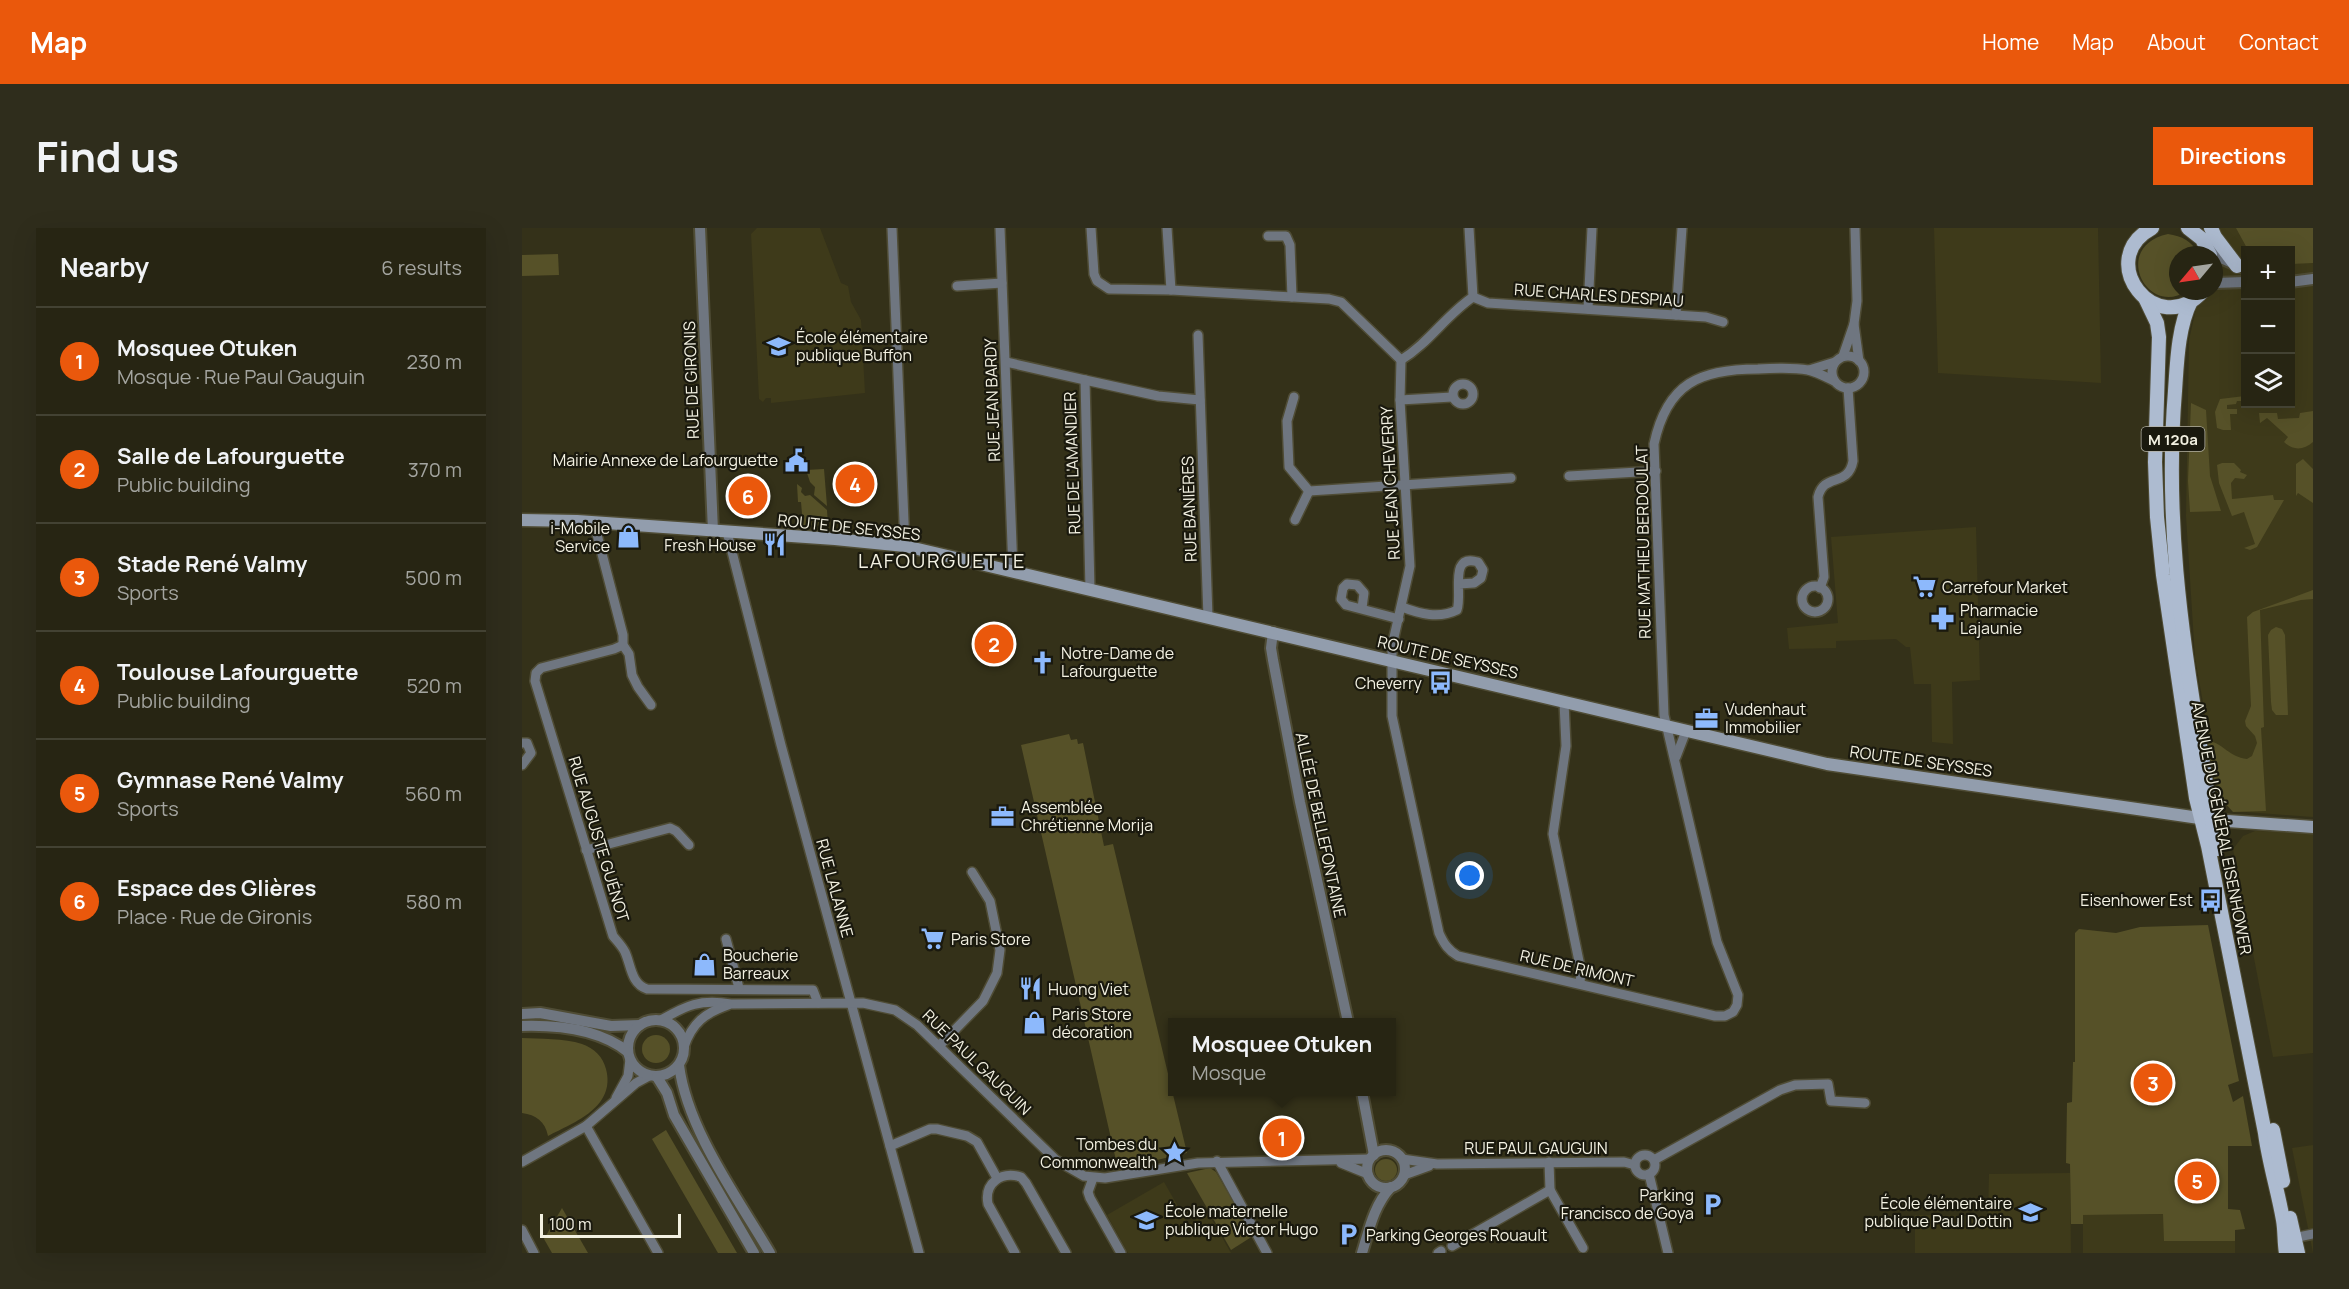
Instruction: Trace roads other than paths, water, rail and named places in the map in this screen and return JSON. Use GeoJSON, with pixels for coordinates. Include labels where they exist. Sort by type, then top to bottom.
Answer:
{"type":"FeatureCollection","features":[{"type":"Feature","properties":{"kind":"main road","name":"AVENUE DU GÉNÉRAL EISENHOWER"},"geometry":{"type":"LineString","coordinates":[[2152,228],[2139,237],[2134,244],[2128,261],[2128,270],[2134,287],[2146,300],[2155,316],[2159,337],[2155,462],[2157,517],[2163,575],[2194,784],[2207,819]]}},
{"type":"Feature","properties":{"kind":"main road"},"geometry":{"type":"LineString","coordinates":[[2201,236],[2215,237],[2241,268]]}},
{"type":"Feature","properties":{"kind":"main road"},"geometry":{"type":"LineString","coordinates":[[2146,300],[2168,307],[2191,301]]}},
{"type":"Feature","properties":{"kind":"main road","name":"AVENUE DU GÉNÉRAL EISENHOWER"},"geometry":{"type":"LineString","coordinates":[[2191,301],[2181,336],[2173,410],[2175,578],[2207,819],[2269,1163],[2276,1182],[2288,1243],[2298,1253]]}},
{"type":"Feature","properties":{"kind":"main road","name":"ROUTE DE SEYSSES"},"geometry":{"type":"LineString","coordinates":[[522,515],[594,523],[844,539],[904,546],[1827,764],[2207,819],[2313,826]]}},
{"type":"Feature","properties":{"kind":"main road","name":"ROUTE DE SEYSSES"},"geometry":{"type":"LineString","coordinates":[[522,520],[577,521]]}},
{"type":"Feature","properties":{"kind":"street","name":"RUE DE GIRONIS"},"geometry":{"type":"LineString","coordinates":[[700,228],[713,531]]}},
{"type":"Feature","properties":{"kind":"street"},"geometry":{"type":"LineString","coordinates":[[892,228],[904,546]]}},
{"type":"Feature","properties":{"kind":"street","name":"RUE JEAN BARDY"},"geometry":{"type":"LineString","coordinates":[[1000,228],[1013,571]]}},
{"type":"Feature","properties":{"kind":"street"},"geometry":{"type":"LineString","coordinates":[[1091,228],[1094,274],[1102,286],[1109,289],[1171,290],[1329,299],[1341,302],[1401,360],[1418,350],[1460,306],[1473,297],[1469,228]]}},
{"type":"Feature","properties":{"kind":"street"},"geometry":{"type":"LineString","coordinates":[[1167,228],[1171,290]]}},
{"type":"Feature","properties":{"kind":"street"},"geometry":{"type":"LineString","coordinates":[[1588,309],[1592,228]]}},
{"type":"Feature","properties":{"kind":"street"},"geometry":{"type":"LineString","coordinates":[[1676,315],[1682,228]]}},
{"type":"Feature","properties":{"kind":"street"},"geometry":{"type":"LineString","coordinates":[[1855,228],[1857,301],[1854,324],[1859,361]]}},
{"type":"Feature","properties":{"kind":"street"},"geometry":{"type":"LineString","coordinates":[[1268,236],[1286,236],[1290,246],[1292,297]]}},
{"type":"Feature","properties":{"kind":"street"},"geometry":{"type":"LineString","coordinates":[[2295,281],[2313,279]]}},
{"type":"Feature","properties":{"kind":"street"},"geometry":{"type":"LineString","coordinates":[[2223,282],[2241,282]]}},
{"type":"Feature","properties":{"kind":"street"},"geometry":{"type":"LineString","coordinates":[[957,286],[1002,283]]}},
{"type":"Feature","properties":{"kind":"street","name":"RUE CHARLES DESPIAU"},"geometry":{"type":"LineString","coordinates":[[1473,297],[1488,303],[1706,317],[1723,322]]}},
{"type":"Feature","properties":{"kind":"street"},"geometry":{"type":"LineString","coordinates":[[1839,359],[1849,356],[1863,366],[1863,379],[1859,384],[1848,388],[1838,385],[1832,375],[1854,324]]}},
{"type":"Feature","properties":{"kind":"street","name":"RUE BANIÈRES"},"geometry":{"type":"LineString","coordinates":[[1197,335],[1208,617]]}},
{"type":"Feature","properties":{"kind":"street","name":"RUE MATHIEU BERDOULAT"},"geometry":{"type":"LineString","coordinates":[[1666,726],[1661,668],[1654,444],[1659,423],[1668,405],[1681,389],[1699,377],[1729,369],[1809,370],[1839,359]]}},
{"type":"Feature","properties":{"kind":"street","name":"RUE JEAN CHEVERRY"},"geometry":{"type":"LineString","coordinates":[[1392,661],[1392,646],[1410,566],[1400,400],[1401,360]]}},
{"type":"Feature","properties":{"kind":"street","name":"RUE DE L'AMANDIER"},"geometry":{"type":"LineString","coordinates":[[1006,362],[1085,380],[1090,590]]}},
{"type":"Feature","properties":{"kind":"street","name":"RUE MATHIEU BERDOULAT"},"geometry":{"type":"LineString","coordinates":[[1809,370],[1834,381]]}},
{"type":"Feature","properties":{"kind":"street"},"geometry":{"type":"LineString","coordinates":[[1085,380],[1158,396],[1200,400]]}},
{"type":"Feature","properties":{"kind":"street"},"geometry":{"type":"LineString","coordinates":[[1820,588],[1824,577],[1818,497],[1820,489],[1826,483],[1847,476],[1853,461],[1848,388]]}},
{"type":"Feature","properties":{"kind":"street"},"geometry":{"type":"LineString","coordinates":[[1294,397],[1287,422],[1289,467],[1309,491]]}},
{"type":"Feature","properties":{"kind":"street"},"geometry":{"type":"LineString","coordinates":[[1400,400],[1452,397]]}},
{"type":"Feature","properties":{"kind":"street"},"geometry":{"type":"LineString","coordinates":[[1569,476],[1656,471]]}},
{"type":"Feature","properties":{"kind":"street"},"geometry":{"type":"LineString","coordinates":[[1309,491],[1511,478]]}},
{"type":"Feature","properties":{"kind":"street"},"geometry":{"type":"LineString","coordinates":[[1295,520],[1309,491]]}},
{"type":"Feature","properties":{"kind":"street"},"geometry":{"type":"LineString","coordinates":[[594,523],[623,635],[623,645],[629,654],[632,675],[651,705]]}},
{"type":"Feature","properties":{"kind":"street","name":"RUE LALANNE"},"geometry":{"type":"LineString","coordinates":[[727,532],[850,1003],[919,1252]]}},
{"type":"Feature","properties":{"kind":"street"},"geometry":{"type":"LineString","coordinates":[[1402,606],[1420,615],[1449,614],[1457,610],[1460,602],[1459,584]]}},
{"type":"Feature","properties":{"kind":"street"},"geometry":{"type":"LineString","coordinates":[[1362,608],[1399,619]]}},
{"type":"Feature","properties":{"kind":"street","name":"ALLÉE DE BELLEFONTAINE"},"geometry":{"type":"LineString","coordinates":[[1273,632],[1271,648],[1296,782],[1347,1018]]}},
{"type":"Feature","properties":{"kind":"street","name":"RUE AUGUSTE GUÉNOT"},"geometry":{"type":"LineString","coordinates":[[623,645],[614,650],[541,668],[536,673],[535,681],[614,936],[625,951],[638,984],[647,988],[813,990],[818,1003]]}},
{"type":"Feature","properties":{"kind":"street","name":"RUE DE RIMONT"},"geometry":{"type":"LineString","coordinates":[[1392,661],[1392,716],[1436,919],[1443,944],[1448,951],[1458,956],[1715,1016],[1725,1016],[1733,1012],[1737,1005],[1738,995],[1717,942],[1676,759],[1666,726]]}},
{"type":"Feature","properties":{"kind":"street"},"geometry":{"type":"LineString","coordinates":[[1564,702],[1565,753],[1553,834],[1581,971],[1580,983]]}},
{"type":"Feature","properties":{"kind":"street"},"geometry":{"type":"LineString","coordinates":[[1676,759],[1686,730]]}},
{"type":"Feature","properties":{"kind":"street"},"geometry":{"type":"LineString","coordinates":[[522,743],[527,743],[531,753],[522,765]]}},
{"type":"Feature","properties":{"kind":"street"},"geometry":{"type":"LineString","coordinates":[[586,850],[670,828],[676,831],[688,845]]}},
{"type":"Feature","properties":{"kind":"street"},"geometry":{"type":"LineString","coordinates":[[939,1046],[983,1001],[997,973],[1000,950],[990,901],[972,872]]}},
{"type":"Feature","properties":{"kind":"street"},"geometry":{"type":"LineString","coordinates":[[726,939],[740,988]]}},
{"type":"Feature","properties":{"kind":"street","name":"RUE PAUL GAUGUIN"},"geometry":{"type":"LineString","coordinates":[[661,1020],[697,1002],[709,1000],[731,1004],[850,1003],[876,1005],[895,1010],[911,1020],[939,1046],[1056,1160],[1075,1173],[1093,1178],[1121,1177],[1198,1162],[1372,1157]]}},
{"type":"Feature","properties":{"kind":"street","name":"RUE PAUL GAUGUIN"},"geometry":{"type":"LineString","coordinates":[[684,1047],[696,1022],[714,1010],[731,1004]]}},
{"type":"Feature","properties":{"kind":"street"},"geometry":{"type":"LineString","coordinates":[[522,1014],[540,1013],[611,1026],[639,1025],[647,1021],[661,1020],[679,1033],[684,1047],[679,1065],[682,1086],[701,1135],[770,1253]]}},
{"type":"Feature","properties":{"kind":"street"},"geometry":{"type":"LineString","coordinates":[[522,1026],[540,1025],[579,1031],[608,1040],[629,1056],[640,1072],[653,1076],[667,1093],[674,1115],[754,1253]]}},
{"type":"Feature","properties":{"kind":"street"},"geometry":{"type":"LineString","coordinates":[[613,1103],[627,1076],[629,1040],[639,1025]]}},
{"type":"Feature","properties":{"kind":"street"},"geometry":{"type":"LineString","coordinates":[[522,1162],[586,1126],[636,1083],[653,1076],[665,1075],[679,1065]]}},
{"type":"Feature","properties":{"kind":"street"},"geometry":{"type":"LineString","coordinates":[[1654,1160],[1780,1090],[1795,1085],[1828,1084],[1831,1101],[1865,1103]]}},
{"type":"Feature","properties":{"kind":"street"},"geometry":{"type":"LineString","coordinates":[[1363,1096],[1368,1112],[1386,1150]]}},
{"type":"Feature","properties":{"kind":"street"},"geometry":{"type":"LineString","coordinates":[[1368,1112],[1372,1157],[1368,1174],[1376,1184],[1391,1187]]}},
{"type":"Feature","properties":{"kind":"street"},"geometry":{"type":"LineString","coordinates":[[586,1126],[657,1253]]}},
{"type":"Feature","properties":{"kind":"street"},"geometry":{"type":"LineString","coordinates":[[890,1146],[930,1129],[967,1136],[977,1142],[996,1178]]}},
{"type":"Feature","properties":{"kind":"street"},"geometry":{"type":"LineString","coordinates":[[1362,1253],[1372,1219],[1382,1197],[1401,1180],[1405,1170],[1402,1159],[1392,1151],[1386,1150],[1372,1157]]}},
{"type":"Feature","properties":{"kind":"street"},"geometry":{"type":"LineString","coordinates":[[1641,1155],[1648,1155],[1654,1160],[1655,1168],[1649,1174],[1638,1172],[1635,1165],[1641,1155]]}},
{"type":"Feature","properties":{"kind":"street","name":"RUE PAUL GAUGUIN"},"geometry":{"type":"LineString","coordinates":[[1402,1159],[1437,1164],[1624,1162],[1635,1165]]}},
{"type":"Feature","properties":{"kind":"street","name":"RUE PAUL GAUGUIN"},"geometry":{"type":"LineString","coordinates":[[1330,1160],[1350,1165],[1368,1174]]}},
{"type":"Feature","properties":{"kind":"street"},"geometry":{"type":"LineString","coordinates":[[1217,1161],[1267,1253]]}},
{"type":"Feature","properties":{"kind":"street"},"geometry":{"type":"LineString","coordinates":[[1549,1162],[1550,1190],[1583,1248]]}},
{"type":"Feature","properties":{"kind":"street","name":"RUE PAUL GAUGUIN"},"geometry":{"type":"LineString","coordinates":[[1404,1175],[1437,1164]]}},
{"type":"Feature","properties":{"kind":"street"},"geometry":{"type":"LineString","coordinates":[[1649,1174],[1668,1253]]}},
{"type":"Feature","properties":{"kind":"street"},"geometry":{"type":"LineString","coordinates":[[1015,1253],[988,1204],[986,1195],[996,1178],[1013,1175],[1021,1177],[1026,1183],[1066,1253]]}},
{"type":"Feature","properties":{"kind":"street"},"geometry":{"type":"LineString","coordinates":[[1093,1178],[1088,1192],[1090,1198],[1120,1253]]}},
{"type":"Feature","properties":{"kind":"street"},"geometry":{"type":"LineString","coordinates":[[1372,1219],[1376,1184]]}},
{"type":"Feature","properties":{"kind":"street"},"geometry":{"type":"LineString","coordinates":[[1452,1246],[1550,1190]]}},
{"type":"Feature","properties":{"kind":"street"},"geometry":{"type":"LineString","coordinates":[[522,1230],[534,1253]]}},
{"type":"Feature","properties":{"kind":"street"},"geometry":{"type":"LineString","coordinates":[[2288,1243],[2313,1234]]}},
{"type":"Feature","properties":{"kind":"place","name":"École élémentaire publique Buffon"},"geometry":{"type":"Point","coordinates":[778,346]}},
{"type":"Feature","properties":{"kind":"place","name":"Mairie Annexe de Lafourguette"},"geometry":{"type":"Point","coordinates":[796,460]}},
{"type":"Feature","properties":{"kind":"place","name":"Toulouse Lafourguette"},"geometry":{"type":"Point","coordinates":[855,484]}},
{"type":"Feature","properties":{"kind":"place","name":"Espace des Glières"},"geometry":{"type":"Point","coordinates":[748,496]}},
{"type":"Feature","properties":{"kind":"place","name":"i-Mobile Service"},"geometry":{"type":"Point","coordinates":[628,537]}},
{"type":"Feature","properties":{"kind":"place","name":"Fresh House"},"geometry":{"type":"Point","coordinates":[774,545]}},
{"type":"Feature","properties":{"kind":"place","name":"Carrefour Market"},"geometry":{"type":"Point","coordinates":[1924,587]}},
{"type":"Feature","properties":{"kind":"place","name":"Pharmacie Lajaunie"},"geometry":{"type":"Point","coordinates":[1942,619]}},
{"type":"Feature","properties":{"kind":"place","name":"Salle de Lafourguette"},"geometry":{"type":"Point","coordinates":[994,644]}},
{"type":"Feature","properties":{"kind":"place","name":"Notre-Dame de Lafourguette"},"geometry":{"type":"Point","coordinates":[1043,662]}},
{"type":"Feature","properties":{"kind":"place","name":"Cheverry"},"geometry":{"type":"Point","coordinates":[1440,683]}},
{"type":"Feature","properties":{"kind":"place","name":"Vudenhaut Immobilier"},"geometry":{"type":"Point","coordinates":[1707,718]}},
{"type":"Feature","properties":{"kind":"place","name":"Assemblée Chrétienne Morija"},"geometry":{"type":"Point","coordinates":[1003,816]}},
{"type":"Feature","properties":{"kind":"place","name":"Eisenhower Est"},"geometry":{"type":"Point","coordinates":[2211,900]}},
{"type":"Feature","properties":{"kind":"place","name":"Paris Store"},"geometry":{"type":"Point","coordinates":[933,939]}},
{"type":"Feature","properties":{"kind":"place","name":"Boucherie Barreaux"},"geometry":{"type":"Point","coordinates":[705,964]}},
{"type":"Feature","properties":{"kind":"place","name":"Huong Viet"},"geometry":{"type":"Point","coordinates":[1030,989]}},
{"type":"Feature","properties":{"kind":"place","name":"Paris Store décoration"},"geometry":{"type":"Point","coordinates":[1034,1023]}},
{"type":"Feature","properties":{"kind":"place","name":"Stade René Valmy"},"geometry":{"type":"Point","coordinates":[2153,1083]}},
{"type":"Feature","properties":{"kind":"place","name":"Mosquee Otuken"},"geometry":{"type":"Point","coordinates":[1282,1138]}},
{"type":"Feature","properties":{"kind":"place","name":"Tombes du Commonwealth"},"geometry":{"type":"Point","coordinates":[1175,1153]}},
{"type":"Feature","properties":{"kind":"place","name":"Gymnase René Valmy"},"geometry":{"type":"Point","coordinates":[2197,1181]}},
{"type":"Feature","properties":{"kind":"place","name":"Parking Francisco de Goya"},"geometry":{"type":"Point","coordinates":[1712,1204]}},
{"type":"Feature","properties":{"kind":"place","name":"École élémentaire publique Paul Dottin"},"geometry":{"type":"Point","coordinates":[2030,1212]}},
{"type":"Feature","properties":{"kind":"place","name":"École maternelle publique Victor Hugo"},"geometry":{"type":"Point","coordinates":[1147,1220]}},
{"type":"Feature","properties":{"kind":"place","name":"Parking Georges Rouault"},"geometry":{"type":"Point","coordinates":[1348,1235]}},
{"type":"Feature","properties":{"kind":"district","name":"LAFOURGUETTE"},"geometry":{"type":"Point","coordinates":[942,560]}}]}
